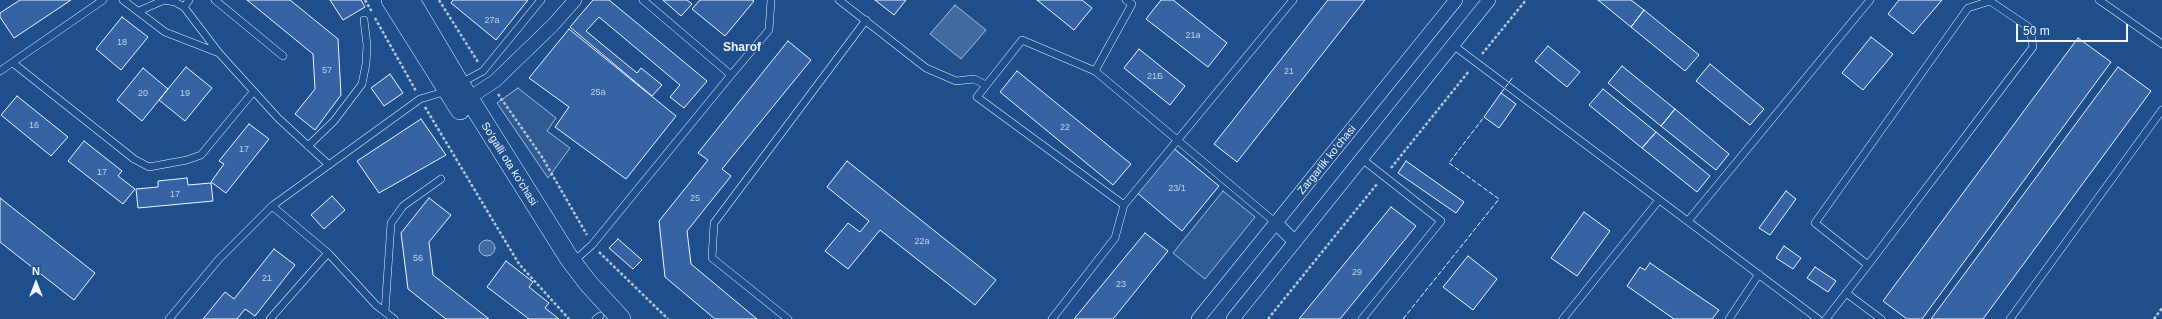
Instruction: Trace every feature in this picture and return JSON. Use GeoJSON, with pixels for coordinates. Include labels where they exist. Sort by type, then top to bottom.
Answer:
{"type":"FeatureCollection","features":[{"type":"Feature","properties":{"kind":"main road","name":"So'galli ota ko'chasi"},"geometry":{"type":"LineString","coordinates":[[392,0],[572,263],[621,319]]}},
{"type":"Feature","properties":{"kind":"main road","name":"So'galli ota ko'chasi"},"geometry":{"type":"LineString","coordinates":[[410,0],[458,95],[559,265],[599,318]]}},
{"type":"Feature","properties":{"kind":"street"},"geometry":{"type":"LineString","coordinates":[[458,95],[491,84],[553,26],[575,0]]}},
{"type":"Feature","properties":{"kind":"street","name":"Zargarlik ko'chasi"},"geometry":{"type":"LineString","coordinates":[[1198,319],[1456,0]]}},
{"type":"Feature","properties":{"kind":"street"},"geometry":{"type":"LineString","coordinates":[[1233,319],[1489,0]]}},
{"type":"Feature","properties":{"kind":"street"},"geometry":{"type":"LineString","coordinates":[[1276,223],[1295,242]]}},
{"type":"Feature","properties":{"kind":"lane"},"geometry":{"type":"LineString","coordinates":[[0,71],[103,0]]}},
{"type":"Feature","properties":{"kind":"lane"},"geometry":{"type":"LineString","coordinates":[[123,0],[165,32],[219,53]]}},
{"type":"Feature","properties":{"kind":"lane"},"geometry":{"type":"LineString","coordinates":[[139,11],[164,0],[175,2],[184,7],[219,53],[253,92],[329,165]]}},
{"type":"Feature","properties":{"kind":"lane"},"geometry":{"type":"LineString","coordinates":[[184,7],[189,0]]}},
{"type":"Feature","properties":{"kind":"lane"},"geometry":{"type":"LineString","coordinates":[[215,0],[283,56]]}},
{"type":"Feature","properties":{"kind":"lane"},"geometry":{"type":"LineString","coordinates":[[169,319],[218,258],[272,206],[420,99],[458,95],[483,71],[541,0]]}},
{"type":"Feature","properties":{"kind":"lane"},"geometry":{"type":"LineString","coordinates":[[643,0],[731,74]]}},
{"type":"Feature","properties":{"kind":"lane"},"geometry":{"type":"LineString","coordinates":[[572,263],[592,245],[731,74],[769,30],[771,0]]}},
{"type":"Feature","properties":{"kind":"lane"},"geometry":{"type":"LineString","coordinates":[[839,0],[926,68],[956,81],[974,80],[986,85]]}},
{"type":"Feature","properties":{"kind":"lane"},"geometry":{"type":"LineString","coordinates":[[1052,319],[1115,238],[1124,204],[1293,0]]}},
{"type":"Feature","properties":{"kind":"lane"},"geometry":{"type":"LineString","coordinates":[[1688,221],[1870,0]]}},
{"type":"Feature","properties":{"kind":"lane"},"geometry":{"type":"LineString","coordinates":[[2099,0],[2162,44]]}},
{"type":"Feature","properties":{"kind":"lane"},"geometry":{"type":"LineString","coordinates":[[1095,71],[1131,1]]}},
{"type":"Feature","properties":{"kind":"lane"},"geometry":{"type":"LineString","coordinates":[[1826,319],[1868,265],[2033,46],[2030,28],[1990,1],[1968,8],[1815,223],[1868,265]]}},
{"type":"Feature","properties":{"kind":"lane"},"geometry":{"type":"LineString","coordinates":[[308,146],[334,121],[362,84],[366,64],[367,45],[364,20]]}},
{"type":"Feature","properties":{"kind":"lane"},"geometry":{"type":"LineString","coordinates":[[788,319],[712,258],[714,223],[866,20]]}},
{"type":"Feature","properties":{"kind":"lane"},"geometry":{"type":"LineString","coordinates":[[1124,204],[977,96],[1022,40],[1095,71],[1276,223]]}},
{"type":"Feature","properties":{"kind":"lane"},"geometry":{"type":"LineString","coordinates":[[1453,45],[1818,319]]}},
{"type":"Feature","properties":{"kind":"lane"},"geometry":{"type":"LineString","coordinates":[[13,63],[134,159],[149,167],[187,160],[201,154],[253,92]]}},
{"type":"Feature","properties":{"kind":"lane"},"geometry":{"type":"LineString","coordinates":[[2010,319],[2162,110]]}},
{"type":"Feature","properties":{"kind":"lane"},"geometry":{"type":"LineString","coordinates":[[1362,159],[1441,221],[1362,319]]}},
{"type":"Feature","properties":{"kind":"lane"},"geometry":{"type":"LineString","coordinates":[[385,312],[391,223],[403,206],[441,179]]}},
{"type":"Feature","properties":{"kind":"lane"},"geometry":{"type":"LineString","coordinates":[[1563,319],[1660,200]]}},
{"type":"Feature","properties":{"kind":"lane"},"geometry":{"type":"LineString","coordinates":[[272,206],[328,253],[385,312],[394,319]]}},
{"type":"Feature","properties":{"kind":"lane"},"geometry":{"type":"LineString","coordinates":[[270,319],[328,253]]}},
{"type":"Feature","properties":{"kind":"lane"},"geometry":{"type":"LineString","coordinates":[[1729,319],[1758,274]]}},
{"type":"Feature","properties":{"kind":"lane"},"geometry":{"type":"LineString","coordinates":[[1846,293],[1881,319]]}},
{"type":"Feature","properties":{"kind":"path"},"geometry":{"type":"LineString","coordinates":[[365,0],[420,99],[519,264],[569,319]]}},
{"type":"Feature","properties":{"kind":"path"},"geometry":{"type":"LineString","coordinates":[[439,0],[483,71]]}},
{"type":"Feature","properties":{"kind":"path"},"geometry":{"type":"LineString","coordinates":[[1268,319],[1526,0]]}},
{"type":"Feature","properties":{"kind":"path"},"geometry":{"type":"LineString","coordinates":[[491,84],[542,158],[592,245],[668,319]]}},
{"type":"Feature","properties":{"kind":"path"},"geometry":{"type":"LineString","coordinates":[[2154,319],[2162,308]]}},
{"type":"Feature","properties":{"kind":"shaded area"},"geometry":{"type":"Polygon","coordinates":[[[955,5],[986,30],[961,59],[930,34],[955,5]]]}},
{"type":"Feature","properties":{"kind":"shaded area"},"geometry":{"type":"Polygon","coordinates":[[[518,88],[556,118],[547,131],[570,148],[548,178],[497,103],[518,88]]]}},
{"type":"Feature","properties":{"kind":"shaded area"},"geometry":{"type":"Polygon","coordinates":[[[1223,191],[1255,217],[1205,279],[1173,253],[1223,191]]]}},
{"type":"Feature","properties":{"kind":"shaded area"},"geometry":{"type":"Polygon","coordinates":[[[484,240],[490,240],[495,245],[493,254],[490,256],[484,256],[479,251],[479,245],[484,240]]]}},
{"type":"Feature","properties":{"kind":"building"},"geometry":{"type":"Polygon","coordinates":[[[20,0],[71,0],[14,38],[0,17],[0,13],[20,0]]]}},
{"type":"Feature","properties":{"kind":"building"},"geometry":{"type":"Polygon","coordinates":[[[247,0],[290,0],[338,39],[341,95],[315,130],[295,114],[315,89],[313,54],[247,0]]]}},
{"type":"Feature","properties":{"kind":"building"},"geometry":{"type":"Polygon","coordinates":[[[330,0],[361,0],[365,7],[343,20],[330,0]]]}},
{"type":"Feature","properties":{"kind":"building"},"geometry":{"type":"Polygon","coordinates":[[[453,0],[528,0],[496,40],[451,3],[453,0]]]}},
{"type":"Feature","properties":{"kind":"building"},"geometry":{"type":"Polygon","coordinates":[[[593,0],[609,0],[707,81],[684,108],[670,97],[680,85],[599,17],[586,31],[637,73],[641,68],[662,85],[652,96],[570,27],[593,0]]]}},
{"type":"Feature","properties":{"kind":"building"},"geometry":{"type":"Polygon","coordinates":[[[663,0],[687,0],[692,4],[681,16],[663,0]]]}},
{"type":"Feature","properties":{"kind":"building"},"geometry":{"type":"Polygon","coordinates":[[[700,0],[754,1],[725,36],[692,9],[700,0]]]}},
{"type":"Feature","properties":{"kind":"building"},"geometry":{"type":"Polygon","coordinates":[[[875,0],[906,0],[894,15],[875,0]]]}},
{"type":"Feature","properties":{"kind":"building"},"geometry":{"type":"Polygon","coordinates":[[[1037,0],[1082,0],[1092,8],[1074,30],[1037,0]]]}},
{"type":"Feature","properties":{"kind":"building"},"geometry":{"type":"Polygon","coordinates":[[[1161,0],[1173,0],[1227,43],[1208,67],[1146,19],[1161,0]]]}},
{"type":"Feature","properties":{"kind":"building"},"geometry":{"type":"Polygon","coordinates":[[[1328,0],[1365,0],[1237,162],[1214,144],[1328,0]]]}},
{"type":"Feature","properties":{"kind":"building"},"geometry":{"type":"Polygon","coordinates":[[[1598,0],[1631,0],[1644,10],[1631,27],[1598,0]]]}},
{"type":"Feature","properties":{"kind":"building"},"geometry":{"type":"Polygon","coordinates":[[[1899,0],[1942,0],[1913,34],[1888,14],[1899,0]]]}},
{"type":"Feature","properties":{"kind":"building"},"geometry":{"type":"Polygon","coordinates":[[[1644,10],[1699,55],[1685,71],[1631,27],[1644,10]]]}},
{"type":"Feature","properties":{"kind":"building"},"geometry":{"type":"Polygon","coordinates":[[[122,17],[148,37],[121,70],[96,49],[122,17]]]}},
{"type":"Feature","properties":{"kind":"building"},"geometry":{"type":"Polygon","coordinates":[[[569,29],[676,116],[626,179],[555,127],[569,107],[529,78],[569,29]]]}},
{"type":"Feature","properties":{"kind":"building"},"geometry":{"type":"Polygon","coordinates":[[[1871,37],[1893,54],[1863,90],[1842,73],[1871,37]]]}},
{"type":"Feature","properties":{"kind":"building"},"geometry":{"type":"Polygon","coordinates":[[[2078,38],[2111,62],[1922,319],[1907,319],[1883,301],[2078,38]]]}},
{"type":"Feature","properties":{"kind":"building"},"geometry":{"type":"Polygon","coordinates":[[[788,41],[811,60],[722,169],[731,176],[687,231],[691,264],[757,319],[715,319],[665,277],[659,221],[708,160],[698,153],[788,41]]]}},
{"type":"Feature","properties":{"kind":"building"},"geometry":{"type":"Polygon","coordinates":[[[1548,46],[1580,72],[1567,87],[1535,61],[1548,46]]]}},
{"type":"Feature","properties":{"kind":"building"},"geometry":{"type":"Polygon","coordinates":[[[1139,49],[1185,86],[1170,105],[1124,68],[1139,49]]]}},
{"type":"Feature","properties":{"kind":"building"},"geometry":{"type":"Polygon","coordinates":[[[1710,64],[1764,109],[1750,125],[1696,81],[1710,64]]]}},
{"type":"Feature","properties":{"kind":"building"},"geometry":{"type":"Polygon","coordinates":[[[1622,66],[1675,109],[1661,126],[1608,83],[1622,66]]]}},
{"type":"Feature","properties":{"kind":"building"},"geometry":{"type":"Polygon","coordinates":[[[186,67],[212,88],[185,121],[159,100],[186,67]]]}},
{"type":"Feature","properties":{"kind":"building"},"geometry":{"type":"Polygon","coordinates":[[[2118,67],[2151,91],[1983,319],[1931,319],[2118,67]]]}},
{"type":"Feature","properties":{"kind":"building"},"geometry":{"type":"Polygon","coordinates":[[[143,68],[168,89],[142,121],[117,100],[143,68]]]}},
{"type":"Feature","properties":{"kind":"building"},"geometry":{"type":"Polygon","coordinates":[[[1017,71],[1131,164],[1113,185],[1000,92],[1017,71]]]}},
{"type":"Feature","properties":{"kind":"building"},"geometry":{"type":"Polygon","coordinates":[[[390,74],[403,93],[384,106],[371,88],[390,74]]]}},
{"type":"Feature","properties":{"kind":"building"},"geometry":{"type":"Polygon","coordinates":[[[1603,89],[1656,132],[1642,148],[1589,105],[1603,89]]]}},
{"type":"Feature","properties":{"kind":"building"},"geometry":{"type":"Polygon","coordinates":[[[1501,93],[1516,104],[1499,128],[1484,117],[1501,93]]]}},
{"type":"Feature","properties":{"kind":"building"},"geometry":{"type":"Polygon","coordinates":[[[17,96],[68,137],[51,156],[1,115],[17,96]]]}},
{"type":"Feature","properties":{"kind":"building"},"geometry":{"type":"Polygon","coordinates":[[[1675,109],[1729,154],[1716,170],[1661,126],[1675,109]]]}},
{"type":"Feature","properties":{"kind":"building"},"geometry":{"type":"Polygon","coordinates":[[[421,119],[446,155],[379,193],[357,161],[421,119]]]}},
{"type":"Feature","properties":{"kind":"building"},"geometry":{"type":"Polygon","coordinates":[[[249,124],[269,139],[226,193],[211,182],[224,164],[219,161],[249,124]]]}},
{"type":"Feature","properties":{"kind":"building"},"geometry":{"type":"Polygon","coordinates":[[[1656,132],[1710,176],[1697,192],[1642,148],[1656,132]]]}},
{"type":"Feature","properties":{"kind":"building"},"geometry":{"type":"Polygon","coordinates":[[[84,141],[122,171],[118,176],[135,189],[123,204],[68,161],[84,141]]]}},
{"type":"Feature","properties":{"kind":"building"},"geometry":{"type":"Polygon","coordinates":[[[1172,147],[1219,186],[1182,231],[1135,191],[1172,147]]]}},
{"type":"Feature","properties":{"kind":"building"},"geometry":{"type":"Polygon","coordinates":[[[847,161],[996,280],[975,305],[880,230],[848,269],[825,251],[848,223],[860,232],[869,221],[827,187],[847,161]]]}},
{"type":"Feature","properties":{"kind":"building"},"geometry":{"type":"Polygon","coordinates":[[[1406,161],[1464,202],[1456,213],[1398,173],[1406,161]]]}},
{"type":"Feature","properties":{"kind":"building"},"geometry":{"type":"Polygon","coordinates":[[[187,178],[188,185],[211,183],[213,201],[138,208],[136,189],[158,187],[158,181],[187,178]]]}},
{"type":"Feature","properties":{"kind":"building"},"geometry":{"type":"Polygon","coordinates":[[[1786,191],[1796,199],[1770,235],[1759,228],[1786,191]]]}},
{"type":"Feature","properties":{"kind":"building"},"geometry":{"type":"Polygon","coordinates":[[[332,196],[345,210],[324,229],[311,215],[332,196]]]}},
{"type":"Feature","properties":{"kind":"building"},"geometry":{"type":"Polygon","coordinates":[[[0,198],[95,273],[74,300],[0,242],[0,198]]]}},
{"type":"Feature","properties":{"kind":"building"},"geometry":{"type":"Polygon","coordinates":[[[429,198],[451,215],[429,242],[433,275],[489,319],[446,319],[408,289],[401,233],[429,198]]]}},
{"type":"Feature","properties":{"kind":"building"},"geometry":{"type":"Polygon","coordinates":[[[1391,207],[1416,226],[1340,319],[1299,319],[1391,207]]]}},
{"type":"Feature","properties":{"kind":"building"},"geometry":{"type":"Polygon","coordinates":[[[1584,212],[1610,231],[1577,276],[1551,258],[1584,212]]]}},
{"type":"Feature","properties":{"kind":"building"},"geometry":{"type":"Polygon","coordinates":[[[1145,233],[1168,251],[1113,319],[1074,319],[1145,233]]]}},
{"type":"Feature","properties":{"kind":"building"},"geometry":{"type":"Polygon","coordinates":[[[618,239],[642,260],[633,269],[609,248],[618,239]]]}},
{"type":"Feature","properties":{"kind":"building"},"geometry":{"type":"Polygon","coordinates":[[[1784,246],[1801,258],[1793,269],[1776,258],[1784,246]]]}},
{"type":"Feature","properties":{"kind":"building"},"geometry":{"type":"Polygon","coordinates":[[[274,249],[295,265],[255,316],[245,309],[237,319],[203,319],[225,292],[234,299],[274,249]]]}},
{"type":"Feature","properties":{"kind":"building"},"geometry":{"type":"Polygon","coordinates":[[[1468,256],[1497,279],[1473,310],[1443,287],[1468,256]]]}},
{"type":"Feature","properties":{"kind":"building"},"geometry":{"type":"Polygon","coordinates":[[[506,261],[533,282],[529,287],[549,303],[545,308],[559,319],[529,319],[487,287],[506,261]]]}},
{"type":"Feature","properties":{"kind":"building"},"geometry":{"type":"Polygon","coordinates":[[[1650,263],[1719,310],[1712,319],[1674,319],[1627,286],[1640,267],[1645,270],[1650,263]]]}},
{"type":"Feature","properties":{"kind":"building"},"geometry":{"type":"Polygon","coordinates":[[[1815,267],[1836,281],[1828,292],[1807,278],[1815,267]]]}},
{"type":"Feature","properties":{"kind":"fence"},"geometry":{"type":"LineString","coordinates":[[1501,93],[1513,77]]}},
{"type":"Feature","properties":{"kind":"fence"},"geometry":{"type":"LineString","coordinates":[[1403,319],[1499,199],[1449,163],[1484,117]]}},
{"type":"Feature","properties":{"kind":"district","name":"Sharof"},"geometry":{"type":"Point","coordinates":[742,48]}}]}
